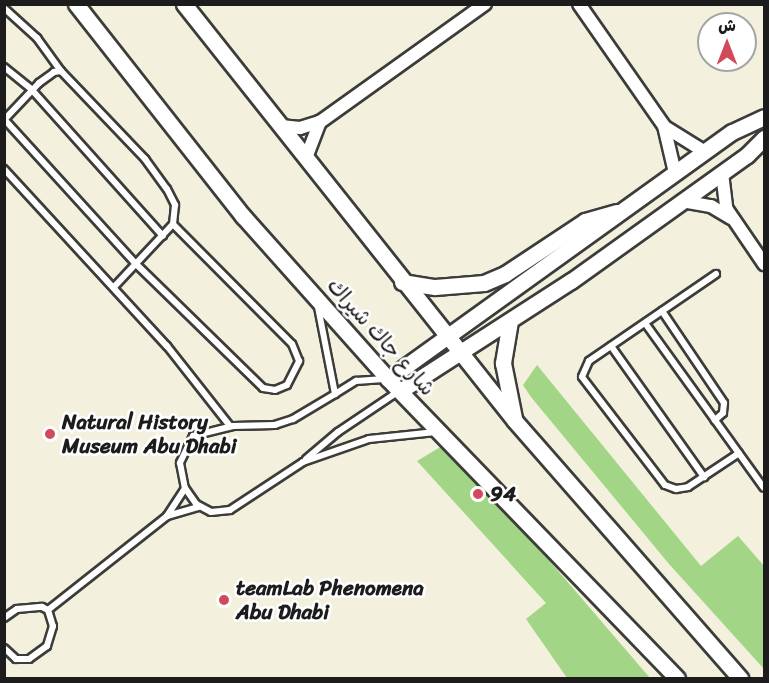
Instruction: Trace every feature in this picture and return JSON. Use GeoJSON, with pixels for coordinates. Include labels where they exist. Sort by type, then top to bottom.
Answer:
{"type":"FeatureCollection","features":[{"type":"Feature","properties":{"kind":"street","name":"شارع جاك شيراك"},"geometry":{"type":"LineString","coordinates":[[76,4],[243,216],[388,379],[677,678]]}},
{"type":"Feature","properties":{"kind":"street"},"geometry":{"type":"LineString","coordinates":[[184,4],[514,421],[740,678]]}},
{"type":"Feature","properties":{"kind":"street"},"geometry":{"type":"LineString","coordinates":[[280,126],[300,128],[320,122],[485,4]]}},
{"type":"Feature","properties":{"kind":"street"},"geometry":{"type":"LineString","coordinates":[[579,4],[664,126],[675,173]]}},
{"type":"Feature","properties":{"kind":"street"},"geometry":{"type":"LineString","coordinates":[[388,379],[732,132],[765,117]]}},
{"type":"Feature","properties":{"kind":"street"},"geometry":{"type":"LineString","coordinates":[[306,158],[320,122]]}},
{"type":"Feature","properties":{"kind":"street"},"geometry":{"type":"LineString","coordinates":[[664,126],[705,152]]}},
{"type":"Feature","properties":{"kind":"street"},"geometry":{"type":"LineString","coordinates":[[400,391],[510,321],[682,201],[765,138]]}},
{"type":"Feature","properties":{"kind":"street"},"geometry":{"type":"LineString","coordinates":[[722,172],[722,196],[732,218],[765,264]]}},
{"type":"Feature","properties":{"kind":"street"},"geometry":{"type":"LineString","coordinates":[[682,201],[711,206],[732,218]]}},
{"type":"Feature","properties":{"kind":"street"},"geometry":{"type":"LineString","coordinates":[[402,282],[451,287],[484,283],[505,274],[585,220],[620,212]]}},
{"type":"Feature","properties":{"kind":"street"},"geometry":{"type":"LineString","coordinates":[[510,321],[503,363],[514,421]]}},
{"type":"Feature","properties":{"kind":"lane"},"geometry":{"type":"LineString","coordinates":[[4,8],[37,38],[61,71],[161,181],[175,205],[173,224],[114,287]]}},
{"type":"Feature","properties":{"kind":"lane"},"geometry":{"type":"LineString","coordinates":[[4,67],[32,90],[163,236]]}},
{"type":"Feature","properties":{"kind":"lane"},"geometry":{"type":"LineString","coordinates":[[61,71],[54,72],[32,90],[5,119],[136,264],[263,388],[275,390],[287,385],[299,361],[292,344],[173,224]]}},
{"type":"Feature","properties":{"kind":"lane"},"geometry":{"type":"LineString","coordinates":[[4,169],[114,287],[207,392],[230,426]]}},
{"type":"Feature","properties":{"kind":"lane"},"geometry":{"type":"LineString","coordinates":[[716,274],[586,364],[582,377],[660,481],[683,489],[739,453]]}},
{"type":"Feature","properties":{"kind":"lane"},"geometry":{"type":"LineString","coordinates":[[316,298],[335,394]]}},
{"type":"Feature","properties":{"kind":"lane"},"geometry":{"type":"LineString","coordinates":[[662,311],[724,403],[723,413],[715,420]]}},
{"type":"Feature","properties":{"kind":"lane"},"geometry":{"type":"LineString","coordinates":[[645,323],[765,488]]}},
{"type":"Feature","properties":{"kind":"lane"},"geometry":{"type":"LineString","coordinates":[[611,346],[704,477]]}},
{"type":"Feature","properties":{"kind":"lane"},"geometry":{"type":"LineString","coordinates":[[388,379],[356,381],[293,419],[275,425],[230,426],[205,431],[187,443],[180,463],[185,488],[199,507],[211,512],[230,510],[303,462],[338,432],[400,391]]}},
{"type":"Feature","properties":{"kind":"lane"},"geometry":{"type":"LineString","coordinates":[[303,462],[329,456],[358,441],[440,432]]}},
{"type":"Feature","properties":{"kind":"lane"},"geometry":{"type":"LineString","coordinates":[[4,618],[25,607],[48,610],[167,516],[185,488]]}},
{"type":"Feature","properties":{"kind":"lane"},"geometry":{"type":"LineString","coordinates":[[167,516],[199,507]]}},
{"type":"Feature","properties":{"kind":"lane"},"geometry":{"type":"LineString","coordinates":[[4,648],[21,660],[42,651],[53,626],[48,610]]}},
{"type":"Feature","properties":{"kind":"green space"},"geometry":{"type":"Polygon","coordinates":[[[537,365],[701,566],[738,536],[764,566],[764,669],[669,564],[531,397],[523,385],[537,365]]]}},
{"type":"Feature","properties":{"kind":"green space"},"geometry":{"type":"Polygon","coordinates":[[[442,446],[547,558],[650,678],[567,678],[526,619],[546,603],[417,461],[442,446]]]}},
{"type":"Feature","properties":{"kind":"place","name":"Natural History Museum Abu Dhabi"},"geometry":{"type":"Point","coordinates":[50,434]}},
{"type":"Feature","properties":{"kind":"place","name":"94"},"geometry":{"type":"Point","coordinates":[478,494]}},
{"type":"Feature","properties":{"kind":"place","name":"teamLab Phenomena Abu Dhabi"},"geometry":{"type":"Point","coordinates":[224,600]}}]}
